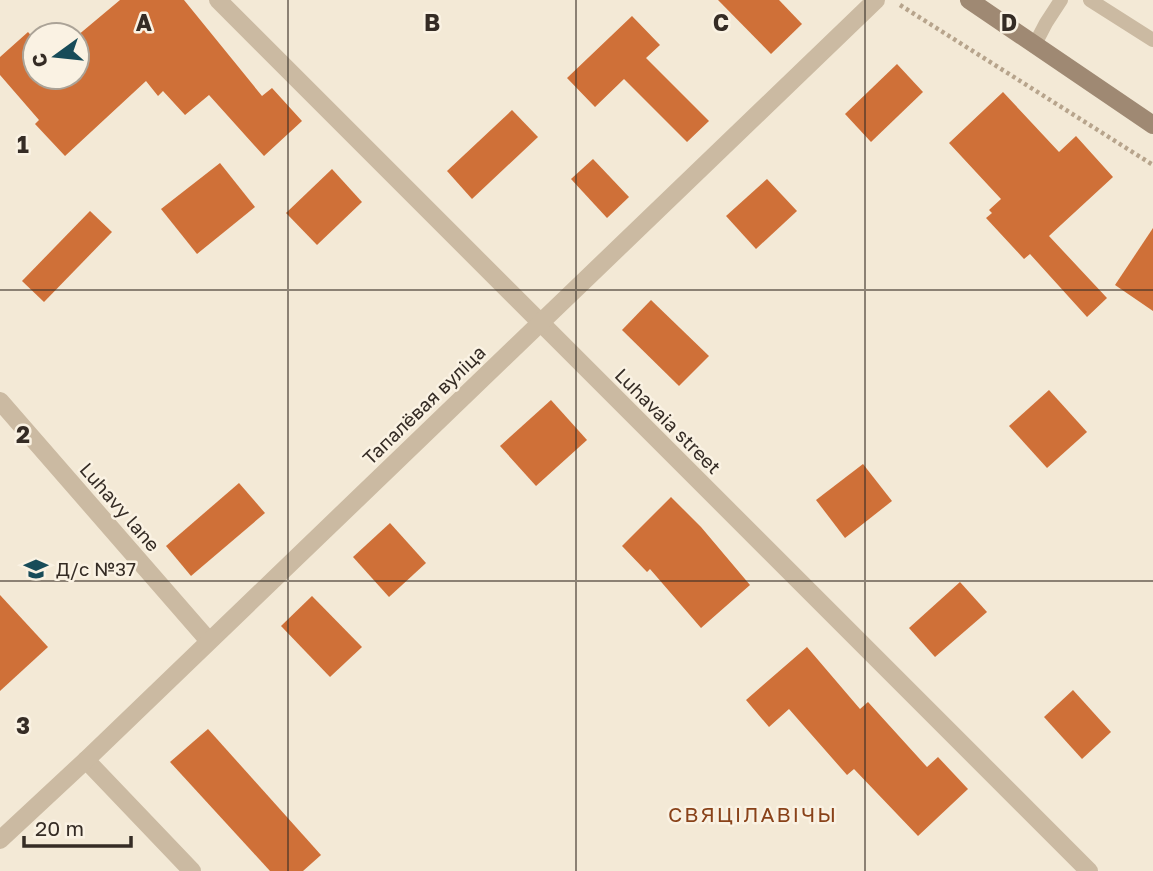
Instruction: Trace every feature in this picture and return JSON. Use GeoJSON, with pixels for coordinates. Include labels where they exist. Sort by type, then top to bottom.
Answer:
{"type":"FeatureCollection","features":[{"type":"Feature","properties":{"kind":"main road"},"geometry":{"type":"LineString","coordinates":[[969,0],[1153,125]]}},
{"type":"Feature","properties":{"kind":"street","name":"Luhavaia street"},"geometry":{"type":"LineString","coordinates":[[218,0],[1089,871]]}},
{"type":"Feature","properties":{"kind":"street","name":"Тапалёвая вуліца"},"geometry":{"type":"LineString","coordinates":[[0,840],[876,0]]}},
{"type":"Feature","properties":{"kind":"street","name":"Luhavy lane"},"geometry":{"type":"LineString","coordinates":[[0,401],[209,641]]}},
{"type":"Feature","properties":{"kind":"street"},"geometry":{"type":"LineString","coordinates":[[86,760],[192,871]]}},
{"type":"Feature","properties":{"kind":"lane"},"geometry":{"type":"LineString","coordinates":[[1034,46],[1061,0]]}},
{"type":"Feature","properties":{"kind":"lane"},"geometry":{"type":"LineString","coordinates":[[1090,0],[1153,40]]}},
{"type":"Feature","properties":{"kind":"path"},"geometry":{"type":"LineString","coordinates":[[892,0],[1153,166]]}},
{"type":"Feature","properties":{"kind":"building"},"geometry":{"type":"Polygon","coordinates":[[[120,0],[184,0],[262,96],[272,88],[302,121],[264,156],[209,95],[185,115],[163,91],[158,96],[146,81],[65,156],[35,124],[39,120],[0,75],[0,57],[21,38],[21,91],[91,91],[91,24],[120,0]]]}},
{"type":"Feature","properties":{"kind":"building"},"geometry":{"type":"Polygon","coordinates":[[[718,0],[779,0],[802,24],[771,54],[718,0]]]}},
{"type":"Feature","properties":{"kind":"building"},"geometry":{"type":"Polygon","coordinates":[[[632,16],[660,45],[646,58],[709,121],[687,142],[624,79],[595,107],[567,78],[632,16]]]}},
{"type":"Feature","properties":{"kind":"building"},"geometry":{"type":"Polygon","coordinates":[[[897,64],[923,92],[871,142],[845,114],[897,64]]]}},
{"type":"Feature","properties":{"kind":"building"},"geometry":{"type":"Polygon","coordinates":[[[1003,92],[1059,152],[1076,136],[1113,177],[1049,236],[1107,298],[1087,317],[1030,254],[1024,259],[986,218],[992,213],[989,210],[1001,199],[949,143],[1003,92]]]}},
{"type":"Feature","properties":{"kind":"building"},"geometry":{"type":"Polygon","coordinates":[[[512,110],[538,137],[472,199],[447,171],[512,110]]]}},
{"type":"Feature","properties":{"kind":"building"},"geometry":{"type":"Polygon","coordinates":[[[593,159],[629,197],[607,218],[571,179],[593,159]]]}},
{"type":"Feature","properties":{"kind":"building"},"geometry":{"type":"Polygon","coordinates":[[[220,163],[255,207],[197,254],[161,209],[220,163]]]}},
{"type":"Feature","properties":{"kind":"building"},"geometry":{"type":"Polygon","coordinates":[[[332,169],[362,202],[317,245],[286,213],[332,169]]]}},
{"type":"Feature","properties":{"kind":"building"},"geometry":{"type":"Polygon","coordinates":[[[767,179],[797,211],[756,249],[726,216],[767,179]]]}},
{"type":"Feature","properties":{"kind":"building"},"geometry":{"type":"Polygon","coordinates":[[[90,211],[112,232],[44,302],[22,281],[90,211]]]}},
{"type":"Feature","properties":{"kind":"building"},"geometry":{"type":"Polygon","coordinates":[[[1153,228],[1153,311],[1115,285],[1153,228]]]}},
{"type":"Feature","properties":{"kind":"building"},"geometry":{"type":"Polygon","coordinates":[[[651,300],[709,356],[679,386],[622,330],[651,300]]]}},
{"type":"Feature","properties":{"kind":"building"},"geometry":{"type":"Polygon","coordinates":[[[1049,390],[1087,432],[1047,468],[1009,426],[1049,390]]]}},
{"type":"Feature","properties":{"kind":"building"},"geometry":{"type":"Polygon","coordinates":[[[551,400],[587,440],[536,486],[500,446],[551,400]]]}},
{"type":"Feature","properties":{"kind":"building"},"geometry":{"type":"Polygon","coordinates":[[[863,464],[892,501],[845,538],[816,500],[863,464]]]}},
{"type":"Feature","properties":{"kind":"building"},"geometry":{"type":"Polygon","coordinates":[[[239,483],[265,513],[191,576],[166,546],[239,483]]]}},
{"type":"Feature","properties":{"kind":"building"},"geometry":{"type":"Polygon","coordinates":[[[671,497],[701,527],[750,585],[701,628],[650,569],[647,572],[622,546],[671,497]]]}},
{"type":"Feature","properties":{"kind":"building"},"geometry":{"type":"Polygon","coordinates":[[[390,523],[426,563],[389,597],[353,557],[390,523]]]}},
{"type":"Feature","properties":{"kind":"building"},"geometry":{"type":"Polygon","coordinates":[[[960,582],[987,612],[935,657],[909,628],[960,582]]]}},
{"type":"Feature","properties":{"kind":"building"},"geometry":{"type":"Polygon","coordinates":[[[0,595],[48,647],[0,691],[0,595]]]}},
{"type":"Feature","properties":{"kind":"building"},"geometry":{"type":"Polygon","coordinates":[[[312,596],[362,647],[330,677],[281,626],[312,596]]]}},
{"type":"Feature","properties":{"kind":"building"},"geometry":{"type":"Polygon","coordinates":[[[807,647],[860,709],[868,702],[927,767],[938,757],[968,789],[918,836],[854,769],[847,775],[789,709],[769,727],[746,700],[807,647]]]}},
{"type":"Feature","properties":{"kind":"building"},"geometry":{"type":"Polygon","coordinates":[[[1073,690],[1111,732],[1082,759],[1044,717],[1073,690]]]}},
{"type":"Feature","properties":{"kind":"building"},"geometry":{"type":"Polygon","coordinates":[[[208,729],[321,855],[303,871],[270,871],[170,762],[208,729]]]}},
{"type":"Feature","properties":{"kind":"place","name":"Д/с №37"},"geometry":{"type":"Point","coordinates":[36,569]}},
{"type":"Feature","properties":{"kind":"district","name":"СВЯЦІЛАВІЧЫ"},"geometry":{"type":"Point","coordinates":[753,815]}}]}
